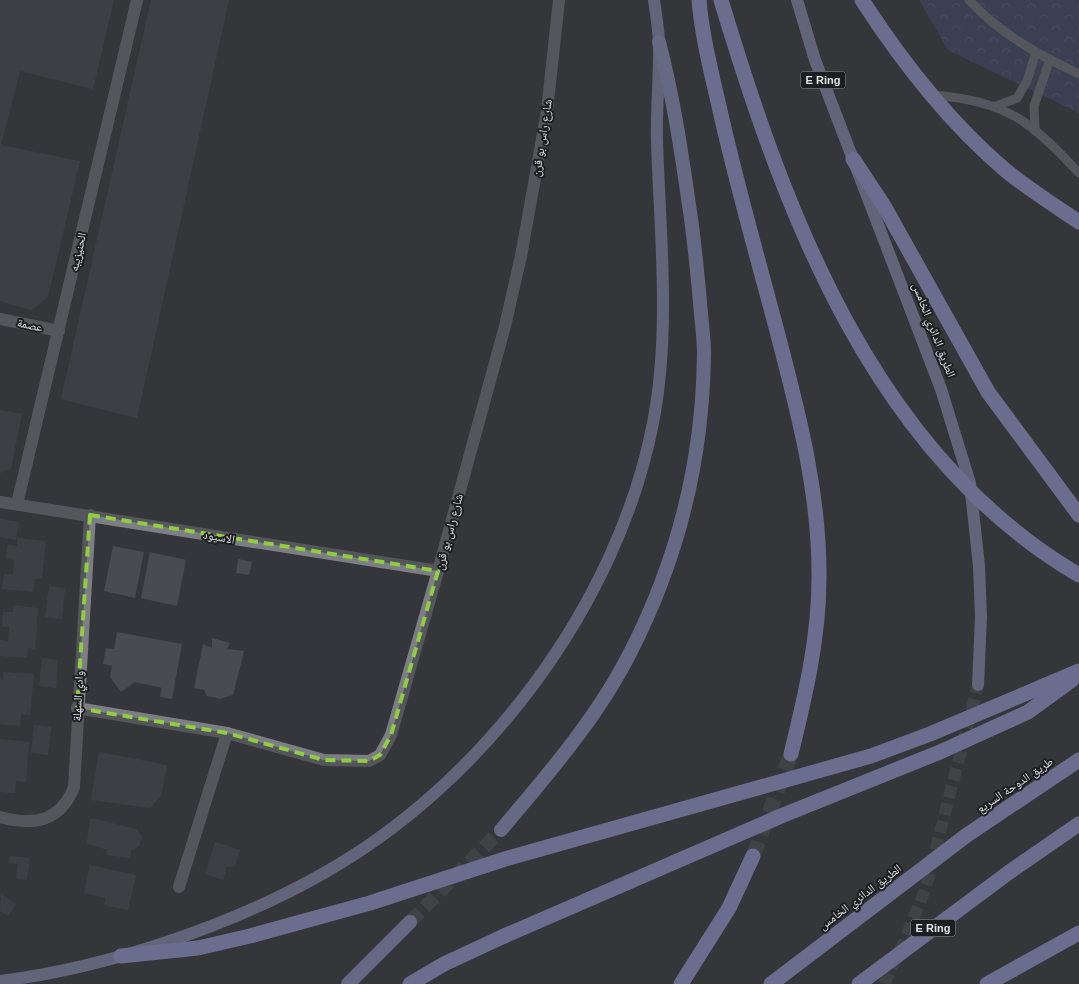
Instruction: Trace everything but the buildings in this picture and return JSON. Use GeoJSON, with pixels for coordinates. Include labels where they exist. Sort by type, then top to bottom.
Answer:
{"type":"FeatureCollection","features":[{"type":"Feature","properties":{"kind":"highway"},"geometry":{"type":"LineString","coordinates":[[699,0],[701,27],[727,144],[800,420],[813,490],[818,532],[819,580],[815,635],[806,694],[791,754]]}},
{"type":"Feature","properties":{"kind":"highway"},"geometry":{"type":"LineString","coordinates":[[721,0],[760,123],[818,266],[881,381],[917,431],[979,499],[1020,534],[1079,575]]}},
{"type":"Feature","properties":{"kind":"highway"},"geometry":{"type":"LineString","coordinates":[[862,0],[881,30],[931,95],[961,129],[1005,170],[1079,222]]}},
{"type":"Feature","properties":{"kind":"highway"},"geometry":{"type":"LineString","coordinates":[[501,830],[575,741],[605,698],[631,652],[653,605],[672,556],[693,472],[702,402],[704,350],[694,239],[678,126],[659,42]]}},
{"type":"Feature","properties":{"kind":"highway"},"geometry":{"type":"LineString","coordinates":[[853,159],[884,206],[988,392],[1079,515]]}},
{"type":"Feature","properties":{"kind":"highway"},"geometry":{"type":"LineString","coordinates":[[121,956],[198,948],[250,936],[370,903],[505,859],[872,756],[930,734],[1079,671]]}},
{"type":"Feature","properties":{"kind":"highway"},"geometry":{"type":"LineString","coordinates":[[410,984],[444,964],[502,938],[781,816],[940,752],[1028,712],[1079,674]]}},
{"type":"Feature","properties":{"kind":"highway","name":"طريق الدوحة السريع"},"geometry":{"type":"LineString","coordinates":[[967,835],[1079,760]]}},
{"type":"Feature","properties":{"kind":"highway","name":"E Ring"},"geometry":{"type":"LineString","coordinates":[[859,984],[1008,873],[1079,824]]}},
{"type":"Feature","properties":{"kind":"highway","name":"الطريق الدائري الخامس"},"geometry":{"type":"LineString","coordinates":[[771,984],[967,835]]}},
{"type":"Feature","properties":{"kind":"highway"},"geometry":{"type":"LineString","coordinates":[[681,984],[729,908],[753,856]]}},
{"type":"Feature","properties":{"kind":"highway"},"geometry":{"type":"LineString","coordinates":[[348,984],[410,922]]}},
{"type":"Feature","properties":{"kind":"highway"},"geometry":{"type":"LineString","coordinates":[[987,984],[1079,933]]}},
{"type":"Feature","properties":{"kind":"main road"},"geometry":{"type":"LineString","coordinates":[[0,981],[40,976],[121,956],[186,934],[282,896],[326,872],[404,819],[440,788],[506,718],[558,649],[588,599],[613,549],[638,480],[653,424],[664,331],[664,280],[657,140],[659,42],[654,0]]}},
{"type":"Feature","properties":{"kind":"main road","name":"الطريق الدائري الخامس"},"geometry":{"type":"LineString","coordinates":[[796,0],[816,60],[941,389],[970,483],[981,608],[978,685]]}},
{"type":"Feature","properties":{"kind":"street","name":"الحنيزيبه"},"geometry":{"type":"LineString","coordinates":[[17,504],[137,0]]}},
{"type":"Feature","properties":{"kind":"street","name":"شارع راس بو قرن"},"geometry":{"type":"LineString","coordinates":[[78,708],[227,733],[324,760],[369,761],[380,755],[391,735],[505,326],[521,256],[547,111],[559,0]]}},
{"type":"Feature","properties":{"kind":"street","name":"عصمة"},"geometry":{"type":"LineString","coordinates":[[0,319],[59,331]]}},
{"type":"Feature","properties":{"kind":"street","name":"الاسيود"},"geometry":{"type":"LineString","coordinates":[[0,502],[438,571]]}},
{"type":"Feature","properties":{"kind":"street","name":"وادي السهلة"},"geometry":{"type":"LineString","coordinates":[[0,818],[26,822],[45,820],[60,811],[69,800],[74,787],[90,515]]}},
{"type":"Feature","properties":{"kind":"street"},"geometry":{"type":"LineString","coordinates":[[179,887],[227,733]]}},
{"type":"Feature","properties":{"kind":"lane"},"geometry":{"type":"LineString","coordinates":[[969,0],[980,12],[1018,43],[1079,74]]}},
{"type":"Feature","properties":{"kind":"lane"},"geometry":{"type":"LineString","coordinates":[[994,107],[1017,98],[1027,81],[1036,52]]}},
{"type":"Feature","properties":{"kind":"lane"},"geometry":{"type":"LineString","coordinates":[[1034,131],[1034,106],[1037,92],[1050,60]]}},
{"type":"Feature","properties":{"kind":"lane"},"geometry":{"type":"LineString","coordinates":[[931,95],[956,97],[994,107],[1024,122],[1079,172]]}},
{"type":"Feature","properties":{"kind":"highlighted area"},"geometry":{"type":"Polygon","coordinates":[[[90,515],[438,571],[391,735],[380,755],[369,761],[324,760],[227,733],[77,708],[90,515]]]}},
{"type":"Feature","properties":{"kind":"green space"},"geometry":{"type":"Polygon","coordinates":[[[919,0],[1079,0],[1079,113],[948,50],[919,0]]]}},
{"type":"Feature","properties":{"kind":"tunnel"},"geometry":{"type":"LineString","coordinates":[[884,984],[904,942],[926,887],[978,685]]}},
{"type":"Feature","properties":{"kind":"tunnel"},"geometry":{"type":"LineString","coordinates":[[753,856],[791,754]]}},
{"type":"Feature","properties":{"kind":"tunnel"},"geometry":{"type":"LineString","coordinates":[[410,922],[501,830]]}}]}
